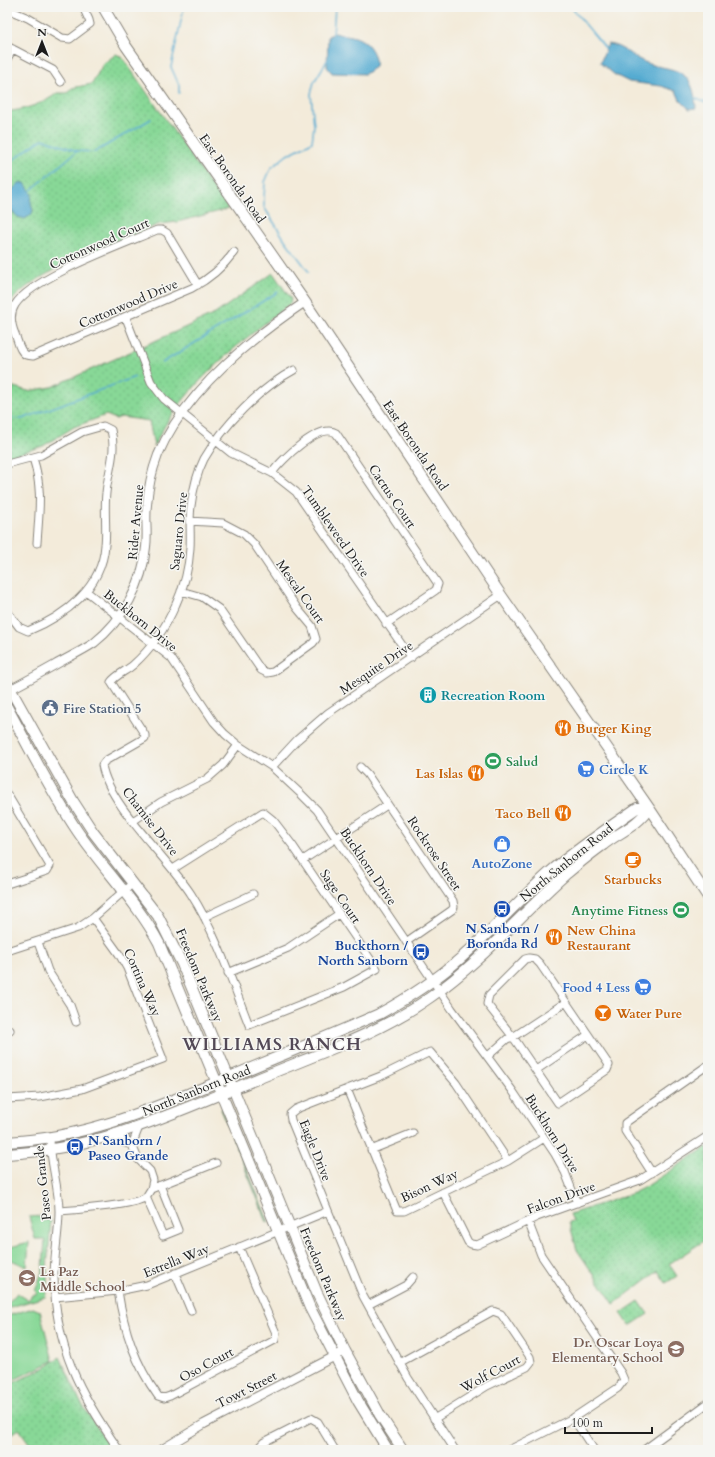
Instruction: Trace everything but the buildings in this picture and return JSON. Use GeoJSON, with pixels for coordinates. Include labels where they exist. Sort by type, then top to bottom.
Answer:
{"type":"FeatureCollection","features":[{"type":"Feature","properties":{"kind":"main road","name":"East Boronda Road"},"geometry":{"type":"LineString","coordinates":[[103,7],[126,46],[305,302],[501,595],[649,808],[708,897]]}},
{"type":"Feature","properties":{"kind":"main road","name":"Freedom Parkway"},"geometry":{"type":"LineString","coordinates":[[8,688],[73,801],[93,832],[158,916],[171,939],[311,1279],[344,1351],[380,1415],[403,1450]]}},
{"type":"Feature","properties":{"kind":"main road","name":"Freedom Parkway"},"geometry":{"type":"LineString","coordinates":[[7,707],[70,820],[92,852],[124,890],[148,922],[159,943],[310,1308],[358,1401],[388,1450]]}},
{"type":"Feature","properties":{"kind":"main road","name":"North Sanborn Road"},"geometry":{"type":"LineString","coordinates":[[7,1142],[50,1138],[92,1130],[122,1120],[379,1014],[434,981],[475,945],[529,891],[572,854],[637,808],[649,808],[644,817],[603,845],[547,891],[472,965],[440,991],[409,1011],[371,1032],[120,1134],[74,1146],[7,1154]]}},
{"type":"Feature","properties":{"kind":"street"},"geometry":{"type":"LineString","coordinates":[[7,9],[28,18],[56,35],[70,39],[90,24],[90,20],[83,7]]}},
{"type":"Feature","properties":{"kind":"street"},"geometry":{"type":"LineString","coordinates":[[7,59],[10,48],[53,70],[61,82]]}},
{"type":"Feature","properties":{"kind":"street","name":"Cottonwood Court"},"geometry":{"type":"LineString","coordinates":[[22,352],[13,330],[11,318],[13,308],[21,298],[63,270],[157,230],[162,230],[167,233],[198,285]]}},
{"type":"Feature","properties":{"kind":"street","name":"Cottonwood Drive"},"geometry":{"type":"LineString","coordinates":[[22,352],[28,356],[33,356],[126,318],[198,285],[218,269],[234,252]]}},
{"type":"Feature","properties":{"kind":"street","name":"Rider Avenue"},"geometry":{"type":"LineString","coordinates":[[8,688],[93,644],[119,617],[135,591],[144,564],[146,548],[146,505],[154,467],[166,439],[182,414],[209,382],[236,355],[273,324],[305,302]]}},
{"type":"Feature","properties":{"kind":"street","name":"Tumbleweed Drive"},"geometry":{"type":"LineString","coordinates":[[126,318],[151,382],[164,399],[231,453],[272,473],[302,500],[386,624],[411,658]]}},
{"type":"Feature","properties":{"kind":"street","name":"Saguaro Drive"},"geometry":{"type":"LineString","coordinates":[[153,644],[170,617],[181,591],[190,548],[189,521],[193,491],[204,460],[216,442],[241,412],[278,378],[294,370]]}},
{"type":"Feature","properties":{"kind":"street"},"geometry":{"type":"LineString","coordinates":[[7,464],[33,458],[82,432],[103,426],[109,428],[113,441],[114,452],[106,492],[104,550],[99,570],[86,591],[68,609],[28,631],[19,627],[7,611]]}},
{"type":"Feature","properties":{"kind":"street","name":"Cactus Court"},"geometry":{"type":"LineString","coordinates":[[272,473],[288,455],[321,432],[329,430],[336,433],[438,584],[436,590],[386,624]]}},
{"type":"Feature","properties":{"kind":"street"},"geometry":{"type":"LineString","coordinates":[[33,458],[40,483],[37,543]]}},
{"type":"Feature","properties":{"kind":"street","name":"Mescal Court"},"geometry":{"type":"LineString","coordinates":[[181,591],[202,597],[219,609],[261,670],[267,673],[273,672],[313,643],[316,639],[312,626],[297,608],[254,544],[244,534],[231,526],[219,522],[189,521]]}},
{"type":"Feature","properties":{"kind":"street","name":"Buckhorn Drive"},"geometry":{"type":"LineString","coordinates":[[86,591],[171,658],[219,728],[238,745],[272,767],[309,802],[544,1138],[566,1172],[577,1203]]}},
{"type":"Feature","properties":{"kind":"street","name":"Mesquite Drive"},"geometry":{"type":"LineString","coordinates":[[272,767],[297,740],[328,713],[411,658],[501,595]]}},
{"type":"Feature","properties":{"kind":"street","name":"Chamise Drive"},"geometry":{"type":"LineString","coordinates":[[153,644],[132,666],[111,682],[145,735],[144,740],[105,761],[102,765],[114,795],[133,821],[173,869],[204,917],[249,1025]]}},
{"type":"Feature","properties":{"kind":"street"},"geometry":{"type":"LineString","coordinates":[[133,821],[160,802],[207,779],[223,765],[238,745]]}},
{"type":"Feature","properties":{"kind":"street","name":"Rockrose Street"},"geometry":{"type":"LineString","coordinates":[[360,767],[367,774],[453,901],[454,907],[452,910],[406,942]]}},
{"type":"Feature","properties":{"kind":"street"},"geometry":{"type":"LineString","coordinates":[[7,794],[50,866],[47,871],[7,884]]}},
{"type":"Feature","properties":{"kind":"street"},"geometry":{"type":"LineString","coordinates":[[303,860],[387,805]]}},
{"type":"Feature","properties":{"kind":"street","name":"Sage Court"},"geometry":{"type":"LineString","coordinates":[[173,869],[263,812],[280,828],[377,969],[344,987],[249,1025]]}},
{"type":"Feature","properties":{"kind":"street"},"geometry":{"type":"LineString","coordinates":[[7,951],[69,932],[93,918],[132,883]]}},
{"type":"Feature","properties":{"kind":"street"},"geometry":{"type":"LineString","coordinates":[[204,917],[252,894]]}},
{"type":"Feature","properties":{"kind":"street"},"geometry":{"type":"LineString","coordinates":[[228,974],[288,948],[339,914]]}},
{"type":"Feature","properties":{"kind":"street","name":"Cortina Way"},"geometry":{"type":"LineString","coordinates":[[7,1099],[40,1097],[82,1089],[162,1059],[127,968],[119,954],[93,918]]}},
{"type":"Feature","properties":{"kind":"street"},"geometry":{"type":"LineString","coordinates":[[38,942],[48,971],[70,1005],[76,1022]]}},
{"type":"Feature","properties":{"kind":"street"},"geometry":{"type":"LineString","coordinates":[[532,958],[537,961],[566,1002],[609,1065],[608,1069],[558,1103],[513,1038],[488,1006],[487,999],[489,995],[525,959],[532,958]]}},
{"type":"Feature","properties":{"kind":"street"},"geometry":{"type":"LineString","coordinates":[[488,1056],[497,1049],[510,1044],[513,1038],[566,1002]]}},
{"type":"Feature","properties":{"kind":"street"},"geometry":{"type":"LineString","coordinates":[[536,1070],[588,1035]]}},
{"type":"Feature","properties":{"kind":"street","name":"Eagle Drive"},"geometry":{"type":"LineString","coordinates":[[455,1450],[434,1420],[399,1362],[368,1305],[328,1211],[291,1120],[290,1114],[296,1109],[381,1076],[430,1052],[460,1089],[508,1161]]}},
{"type":"Feature","properties":{"kind":"street"},"geometry":{"type":"LineString","coordinates":[[652,1174],[625,1131],[625,1123],[708,1065]]}},
{"type":"Feature","properties":{"kind":"street","name":"Bison Way"},"geometry":{"type":"LineString","coordinates":[[347,1089],[397,1211],[404,1211],[508,1161],[544,1138]]}},
{"type":"Feature","properties":{"kind":"street"},"geometry":{"type":"LineString","coordinates":[[132,1145],[139,1127]]}},
{"type":"Feature","properties":{"kind":"street"},"geometry":{"type":"LineString","coordinates":[[371,1150],[413,1133]]}},
{"type":"Feature","properties":{"kind":"street"},"geometry":{"type":"LineString","coordinates":[[59,1210],[83,1209],[134,1202],[146,1197],[151,1188],[152,1180],[150,1171],[138,1159],[132,1145],[120,1134]]}},
{"type":"Feature","properties":{"kind":"street","name":"Falcon Drive"},"geometry":{"type":"LineString","coordinates":[[443,1192],[468,1242],[471,1244],[482,1243],[528,1221],[628,1185],[652,1174],[708,1136]]}},
{"type":"Feature","properties":{"kind":"street","name":"Paseo Grande"},"geometry":{"type":"LineString","coordinates":[[50,1138],[50,1150],[59,1210],[54,1267],[55,1297],[61,1335],[74,1375],[89,1406],[119,1450]]}},
{"type":"Feature","properties":{"kind":"street"},"geometry":{"type":"LineString","coordinates":[[107,1138],[132,1145]]}},
{"type":"Feature","properties":{"kind":"street"},"geometry":{"type":"LineString","coordinates":[[151,1188],[216,1163]]}},
{"type":"Feature","properties":{"kind":"street"},"geometry":{"type":"LineString","coordinates":[[146,1197],[163,1236],[178,1230],[160,1185]]}},
{"type":"Feature","properties":{"kind":"street","name":"Estrella Way"},"geometry":{"type":"LineString","coordinates":[[55,1297],[118,1291],[147,1285],[328,1211]]}},
{"type":"Feature","properties":{"kind":"street"},"geometry":{"type":"LineString","coordinates":[[509,1450],[573,1418],[621,1386],[623,1376],[541,1255],[528,1221]]}},
{"type":"Feature","properties":{"kind":"street","name":"Oso Court"},"geometry":{"type":"LineString","coordinates":[[118,1291],[124,1324],[136,1358],[158,1396],[167,1397],[275,1340],[276,1333],[239,1247]]}},
{"type":"Feature","properties":{"kind":"street"},"geometry":{"type":"LineString","coordinates":[[175,1273],[191,1311]]}},
{"type":"Feature","properties":{"kind":"street"},"geometry":{"type":"LineString","coordinates":[[368,1305],[406,1285],[413,1277]]}},
{"type":"Feature","properties":{"kind":"street","name":"Wolf Court"},"geometry":{"type":"LineString","coordinates":[[399,1362],[493,1310],[500,1314],[530,1357],[531,1362],[527,1367],[487,1386],[434,1420]]}},
{"type":"Feature","properties":{"kind":"street","name":"Towt Street"},"geometry":{"type":"LineString","coordinates":[[161,1450],[204,1424],[344,1351]]}},
{"type":"Feature","properties":{"kind":"street"},"geometry":{"type":"LineString","coordinates":[[644,1450],[708,1403]]}},
{"type":"Feature","properties":{"kind":"street"},"geometry":{"type":"LineString","coordinates":[[259,1448],[288,1430],[308,1419],[313,1418],[318,1422],[335,1450]]}},
{"type":"Feature","properties":{"kind":"street"},"geometry":{"type":"LineString","coordinates":[[573,1418],[594,1450]]}},
{"type":"Feature","properties":{"kind":"green space"},"geometry":{"type":"Polygon","coordinates":[[[116,54],[122,57],[228,209],[177,222],[160,224],[100,248],[30,284],[15,297],[7,310],[7,111],[26,108],[47,100],[57,93],[67,93],[72,88],[92,84],[103,64],[116,54]]]}},
{"type":"Feature","properties":{"kind":"green space"},"geometry":{"type":"Polygon","coordinates":[[[273,273],[291,299],[290,304],[251,334],[213,368],[180,405],[154,446],[149,421],[121,417],[116,419],[106,415],[74,427],[43,446],[7,457],[7,385],[28,391],[52,387],[215,314],[273,273]]]}},
{"type":"Feature","properties":{"kind":"green space"},"geometry":{"type":"Polygon","coordinates":[[[222,1109],[269,1223],[267,1222],[222,1109]]]}},
{"type":"Feature","properties":{"kind":"green space"},"geometry":{"type":"Polygon","coordinates":[[[708,1146],[708,1238],[669,1264],[677,1276],[666,1283],[658,1271],[614,1304],[577,1250],[569,1222],[573,1221],[570,1214],[631,1194],[647,1186],[708,1146]]]}},
{"type":"Feature","properties":{"kind":"green space"},"geometry":{"type":"Polygon","coordinates":[[[42,1216],[43,1220],[51,1220],[47,1267],[47,1291],[45,1297],[7,1308],[7,1304],[17,1293],[28,1300],[37,1292],[35,1291],[43,1269],[45,1239],[35,1239],[29,1217],[42,1216]]]}},
{"type":"Feature","properties":{"kind":"green space"},"geometry":{"type":"Polygon","coordinates":[[[29,1242],[27,1267],[7,1258],[7,1248],[29,1242]]]}},
{"type":"Feature","properties":{"kind":"green space"},"geometry":{"type":"Polygon","coordinates":[[[639,1301],[648,1314],[630,1326],[621,1313],[639,1301]]]}},
{"type":"Feature","properties":{"kind":"green space"},"geometry":{"type":"Polygon","coordinates":[[[33,1308],[40,1311],[53,1361],[7,1383],[7,1316],[33,1308]]]}},
{"type":"Feature","properties":{"kind":"green space"},"geometry":{"type":"Polygon","coordinates":[[[60,1357],[81,1403],[112,1450],[34,1450],[19,1429],[12,1434],[7,1426],[7,1386],[46,1367],[60,1357]]]}},
{"type":"Feature","properties":{"kind":"water"},"geometry":{"type":"Polygon","coordinates":[[[335,33],[351,36],[364,41],[370,47],[374,55],[375,67],[365,74],[332,73],[327,67],[328,36],[335,33]]]}},
{"type":"Feature","properties":{"kind":"water"},"geometry":{"type":"Polygon","coordinates":[[[608,44],[623,49],[647,63],[672,69],[681,73],[685,76],[692,87],[696,108],[689,109],[680,100],[676,91],[661,86],[629,82],[615,75],[600,63],[608,44]]]}},
{"type":"Feature","properties":{"kind":"water"},"geometry":{"type":"Polygon","coordinates":[[[19,183],[25,183],[32,194],[31,203],[33,211],[31,215],[25,219],[18,217],[7,207],[8,194],[19,183]]]}},
{"type":"Feature","properties":{"kind":"waterway"},"geometry":{"type":"LineString","coordinates":[[179,93],[179,85],[171,67],[184,7]]}},
{"type":"Feature","properties":{"kind":"waterway"},"geometry":{"type":"LineString","coordinates":[[333,35],[335,7]]}},
{"type":"Feature","properties":{"kind":"waterway"},"geometry":{"type":"LineString","coordinates":[[571,7],[606,49]]}},
{"type":"Feature","properties":{"kind":"waterway"},"geometry":{"type":"LineString","coordinates":[[309,272],[285,240],[264,207],[265,182],[271,168],[287,155],[312,142],[314,126],[311,94],[314,82],[328,59]]}},
{"type":"Feature","properties":{"kind":"waterway"},"geometry":{"type":"LineString","coordinates":[[695,98],[708,104]]}},
{"type":"Feature","properties":{"kind":"waterway"},"geometry":{"type":"LineString","coordinates":[[7,164],[43,139],[77,151],[95,152],[151,119]]}},
{"type":"Feature","properties":{"kind":"waterway"},"geometry":{"type":"LineString","coordinates":[[30,191],[77,151]]}},
{"type":"Feature","properties":{"kind":"waterway"},"geometry":{"type":"LineString","coordinates":[[162,363],[278,292]]}},
{"type":"Feature","properties":{"kind":"waterway"},"geometry":{"type":"LineString","coordinates":[[7,418],[22,419],[135,377]]}},
{"type":"Feature","properties":{"kind":"place","name":"Recreation Room"},"geometry":{"type":"Point","coordinates":[428,695]}},
{"type":"Feature","properties":{"kind":"place","name":"Fire Station 5"},"geometry":{"type":"Point","coordinates":[50,708]}},
{"type":"Feature","properties":{"kind":"place","name":"Burger King"},"geometry":{"type":"Point","coordinates":[563,728]}},
{"type":"Feature","properties":{"kind":"place","name":"Salud"},"geometry":{"type":"Point","coordinates":[493,761]}},
{"type":"Feature","properties":{"kind":"place","name":"Circle K"},"geometry":{"type":"Point","coordinates":[586,769]}},
{"type":"Feature","properties":{"kind":"place","name":"Las Islas"},"geometry":{"type":"Point","coordinates":[476,773]}},
{"type":"Feature","properties":{"kind":"place","name":"Taco Bell"},"geometry":{"type":"Point","coordinates":[563,813]}},
{"type":"Feature","properties":{"kind":"place","name":"AutoZone"},"geometry":{"type":"Point","coordinates":[502,844]}},
{"type":"Feature","properties":{"kind":"place","name":"Starbucks"},"geometry":{"type":"Point","coordinates":[633,860]}},
{"type":"Feature","properties":{"kind":"place","name":"N Sanborn / Boronda Rd"},"geometry":{"type":"Point","coordinates":[502,909]}},
{"type":"Feature","properties":{"kind":"place","name":"Anytime Fitness"},"geometry":{"type":"Point","coordinates":[681,910]}},
{"type":"Feature","properties":{"kind":"place","name":"New China Restaurant"},"geometry":{"type":"Point","coordinates":[554,937]}},
{"type":"Feature","properties":{"kind":"place","name":"Buckthorn / North Sanborn"},"geometry":{"type":"Point","coordinates":[421,952]}},
{"type":"Feature","properties":{"kind":"place","name":"Food 4 Less"},"geometry":{"type":"Point","coordinates":[643,987]}},
{"type":"Feature","properties":{"kind":"place","name":"Water Pure"},"geometry":{"type":"Point","coordinates":[603,1013]}},
{"type":"Feature","properties":{"kind":"place","name":"N Sanborn / Paseo Grande"},"geometry":{"type":"Point","coordinates":[75,1147]}},
{"type":"Feature","properties":{"kind":"place","name":"La Paz Middle School"},"geometry":{"type":"Point","coordinates":[27,1278]}},
{"type":"Feature","properties":{"kind":"place","name":"Dr. Oscar Loya Elementary School"},"geometry":{"type":"Point","coordinates":[676,1349]}},
{"type":"Feature","properties":{"kind":"district","name":"WILLIAMS RANCH"},"geometry":{"type":"Point","coordinates":[272,1044]}}]}
